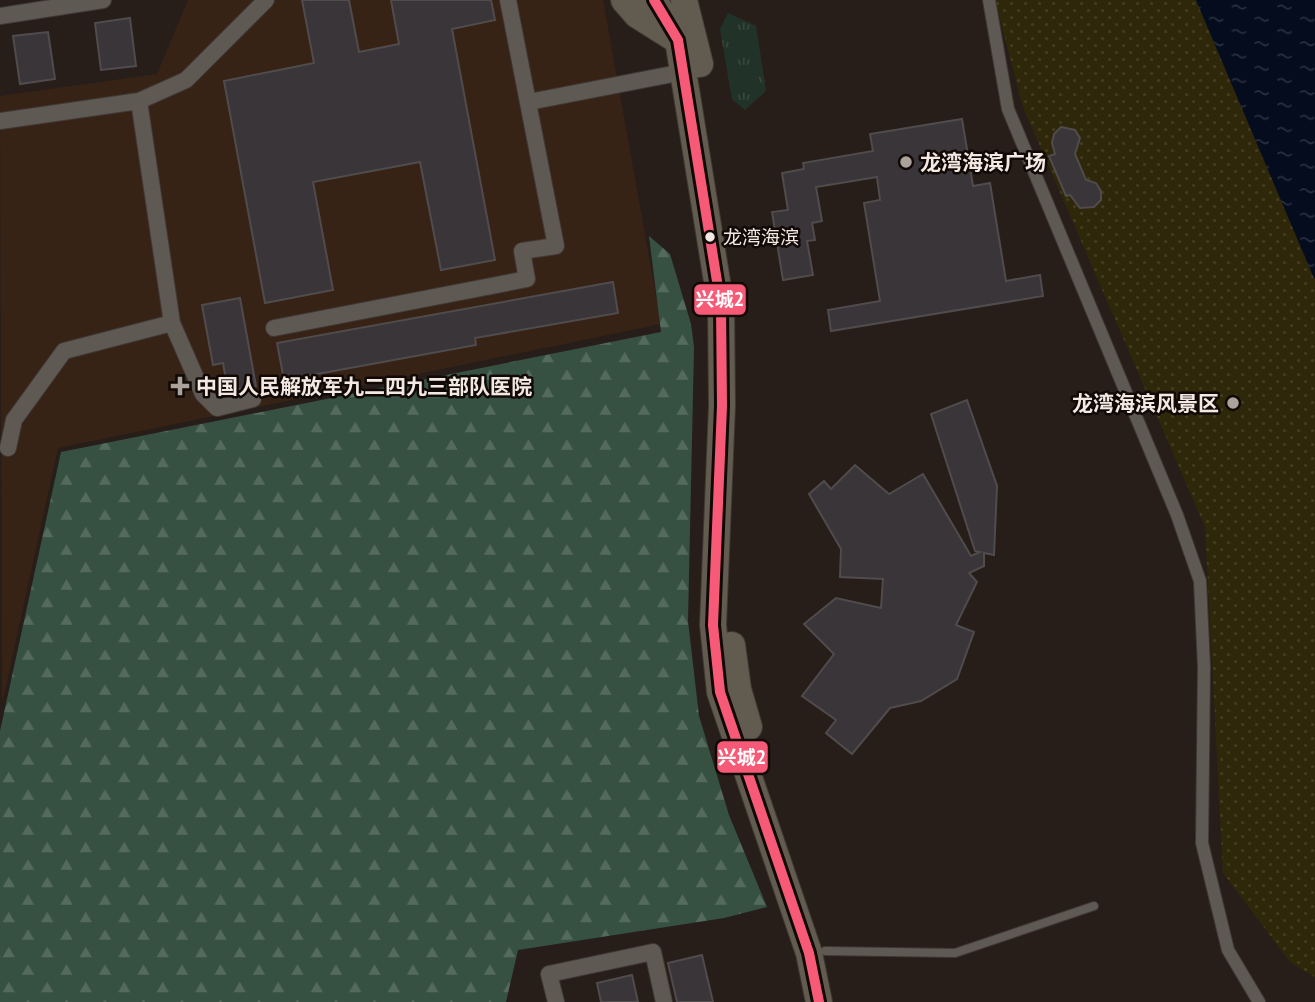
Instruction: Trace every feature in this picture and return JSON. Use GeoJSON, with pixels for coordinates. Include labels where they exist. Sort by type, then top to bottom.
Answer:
{"type":"FeatureCollection","features":[{"type":"Feature","properties":{"kind":"highway"},"geometry":{"type":"LineString","coordinates":[[624,0],[637,15],[687,38]]}},
{"type":"Feature","properties":{"kind":"highway"},"geometry":{"type":"LineString","coordinates":[[654,0],[687,38]]}},
{"type":"Feature","properties":{"kind":"highway"},"geometry":{"type":"LineString","coordinates":[[684,0],[687,38],[739,305],[729,626],[738,690],[757,757],[825,951],[834,1002]]}},
{"type":"Feature","properties":{"kind":"highway"},"geometry":{"type":"LineString","coordinates":[[698,0],[687,38],[683,72],[721,306],[722,406],[713,625],[720,692],[809,953],[819,1002]]}},
{"type":"Feature","properties":{"kind":"street"},"geometry":{"type":"LineString","coordinates":[[0,16],[103,0]]}},
{"type":"Feature","properties":{"kind":"street"},"geometry":{"type":"LineString","coordinates":[[0,121],[139,101],[186,80],[266,0]]}},
{"type":"Feature","properties":{"kind":"street"},"geometry":{"type":"LineString","coordinates":[[274,328],[527,279],[522,251],[555,246],[509,0]]}},
{"type":"Feature","properties":{"kind":"street"},"geometry":{"type":"LineString","coordinates":[[989,0],[1008,109],[1171,502],[1200,581],[1204,667],[1202,843],[1228,950],[1259,1002]]}},
{"type":"Feature","properties":{"kind":"street"},"geometry":{"type":"LineString","coordinates":[[528,102],[683,72]]}},
{"type":"Feature","properties":{"kind":"street"},"geometry":{"type":"LineString","coordinates":[[139,101],[172,323],[203,394],[217,408],[253,399]]}},
{"type":"Feature","properties":{"kind":"street"},"geometry":{"type":"LineString","coordinates":[[8,448],[15,420],[64,351],[172,323]]}},
{"type":"Feature","properties":{"kind":"street"},"geometry":{"type":"LineString","coordinates":[[556,1002],[549,974],[653,952],[664,1002]]}},
{"type":"Feature","properties":{"kind":"lane"},"geometry":{"type":"LineString","coordinates":[[825,951],[955,953],[1094,906]]}},
{"type":"Feature","properties":{"kind":"shaded area","name":"中国人民解放军九二四九三部队医院"},"geometry":{"type":"Polygon","coordinates":[[[188,0],[603,0],[661,324],[58,448],[2,704],[0,96],[157,74],[188,0]]]}},
{"type":"Feature","properties":{"kind":"green space"},"geometry":{"type":"Polygon","coordinates":[[[728,13],[756,26],[766,91],[745,110],[732,99],[720,29],[728,13]]]}},
{"type":"Feature","properties":{"kind":"green space"},"geometry":{"type":"Polygon","coordinates":[[[649,236],[670,254],[691,324],[694,347],[688,621],[699,716],[729,815],[767,907],[724,918],[518,950],[506,1002],[0,1002],[0,731],[61,452],[661,332],[649,236]]]}},
{"type":"Feature","properties":{"kind":"sand","name":"龙湾海滨风景区"},"geometry":{"type":"Polygon","coordinates":[[[995,0],[1196,0],[1315,279],[1315,977],[1290,962],[1223,873],[1205,527],[1023,107],[995,0]]]}},
{"type":"Feature","properties":{"kind":"water"},"geometry":{"type":"Polygon","coordinates":[[[1196,0],[1315,0],[1315,279],[1313,276],[1196,0]]]}},
{"type":"Feature","properties":{"kind":"building"},"geometry":{"type":"Polygon","coordinates":[[[302,0],[349,0],[359,52],[399,44],[391,0],[491,0],[495,20],[452,29],[495,260],[441,270],[420,162],[313,182],[333,290],[265,303],[224,81],[314,63],[302,0]]]}},
{"type":"Feature","properties":{"kind":"building"},"geometry":{"type":"Polygon","coordinates":[[[130,18],[136,66],[101,70],[95,23],[130,18]]]}},
{"type":"Feature","properties":{"kind":"building"},"geometry":{"type":"Polygon","coordinates":[[[48,32],[55,79],[20,84],[13,36],[48,32]]]}},
{"type":"Feature","properties":{"kind":"building"},"geometry":{"type":"Polygon","coordinates":[[[962,119],[973,186],[990,183],[1006,281],[1040,275],[1043,296],[831,331],[828,310],[880,301],[864,203],[880,200],[877,177],[816,187],[822,221],[812,223],[815,240],[807,241],[813,275],[783,280],[772,212],[788,210],[782,173],[804,169],[803,163],[873,151],[870,134],[962,119]]]}},
{"type":"Feature","properties":{"kind":"building"},"geometry":{"type":"Polygon","coordinates":[[[1061,127],[1075,130],[1080,138],[1075,154],[1086,180],[1096,183],[1101,191],[1101,200],[1094,207],[1080,208],[1070,195],[1066,196],[1049,156],[1055,154],[1052,143],[1054,134],[1061,127]]]}},
{"type":"Feature","properties":{"kind":"building"},"geometry":{"type":"Polygon","coordinates":[[[613,282],[618,313],[475,338],[476,345],[284,380],[277,343],[613,282]]]}},
{"type":"Feature","properties":{"kind":"building"},"geometry":{"type":"Polygon","coordinates":[[[240,298],[256,386],[228,391],[223,363],[213,365],[202,305],[240,298]]]}},
{"type":"Feature","properties":{"kind":"building"},"geometry":{"type":"Polygon","coordinates":[[[967,400],[997,486],[994,555],[984,553],[984,566],[969,573],[977,582],[956,625],[974,632],[957,679],[921,701],[890,708],[852,754],[826,733],[836,720],[802,696],[834,654],[804,624],[836,598],[881,608],[883,579],[840,577],[841,549],[809,494],[824,481],[831,489],[855,465],[889,494],[923,474],[971,556],[980,552],[975,551],[931,414],[967,400]]]}},
{"type":"Feature","properties":{"kind":"building"},"geometry":{"type":"Polygon","coordinates":[[[702,955],[713,1002],[677,1002],[668,963],[702,955]]]}},
{"type":"Feature","properties":{"kind":"building"},"geometry":{"type":"Polygon","coordinates":[[[632,975],[638,1002],[601,1002],[597,983],[632,975]]]}},
{"type":"Feature","properties":{"kind":"transit line","name":"兴城2"},"geometry":{"type":"LineString","coordinates":[[654,0],[678,40],[721,306],[722,406],[713,625],[720,692],[809,953],[819,1002]]}},
{"type":"Feature","properties":{"kind":"place","name":"龙湾海滨广场"},"geometry":{"type":"Point","coordinates":[906,162]}},
{"type":"Feature","properties":{"kind":"place","name":"龙湾海滨"},"geometry":{"type":"Point","coordinates":[710,237]}},
{"type":"Feature","properties":{"kind":"place","name":"中国人民解放军九二四九三部队医院"},"geometry":{"type":"Point","coordinates":[180,386]}},
{"type":"Feature","properties":{"kind":"place","name":"龙湾海滨风景区"},"geometry":{"type":"Point","coordinates":[1233,403]}}]}
